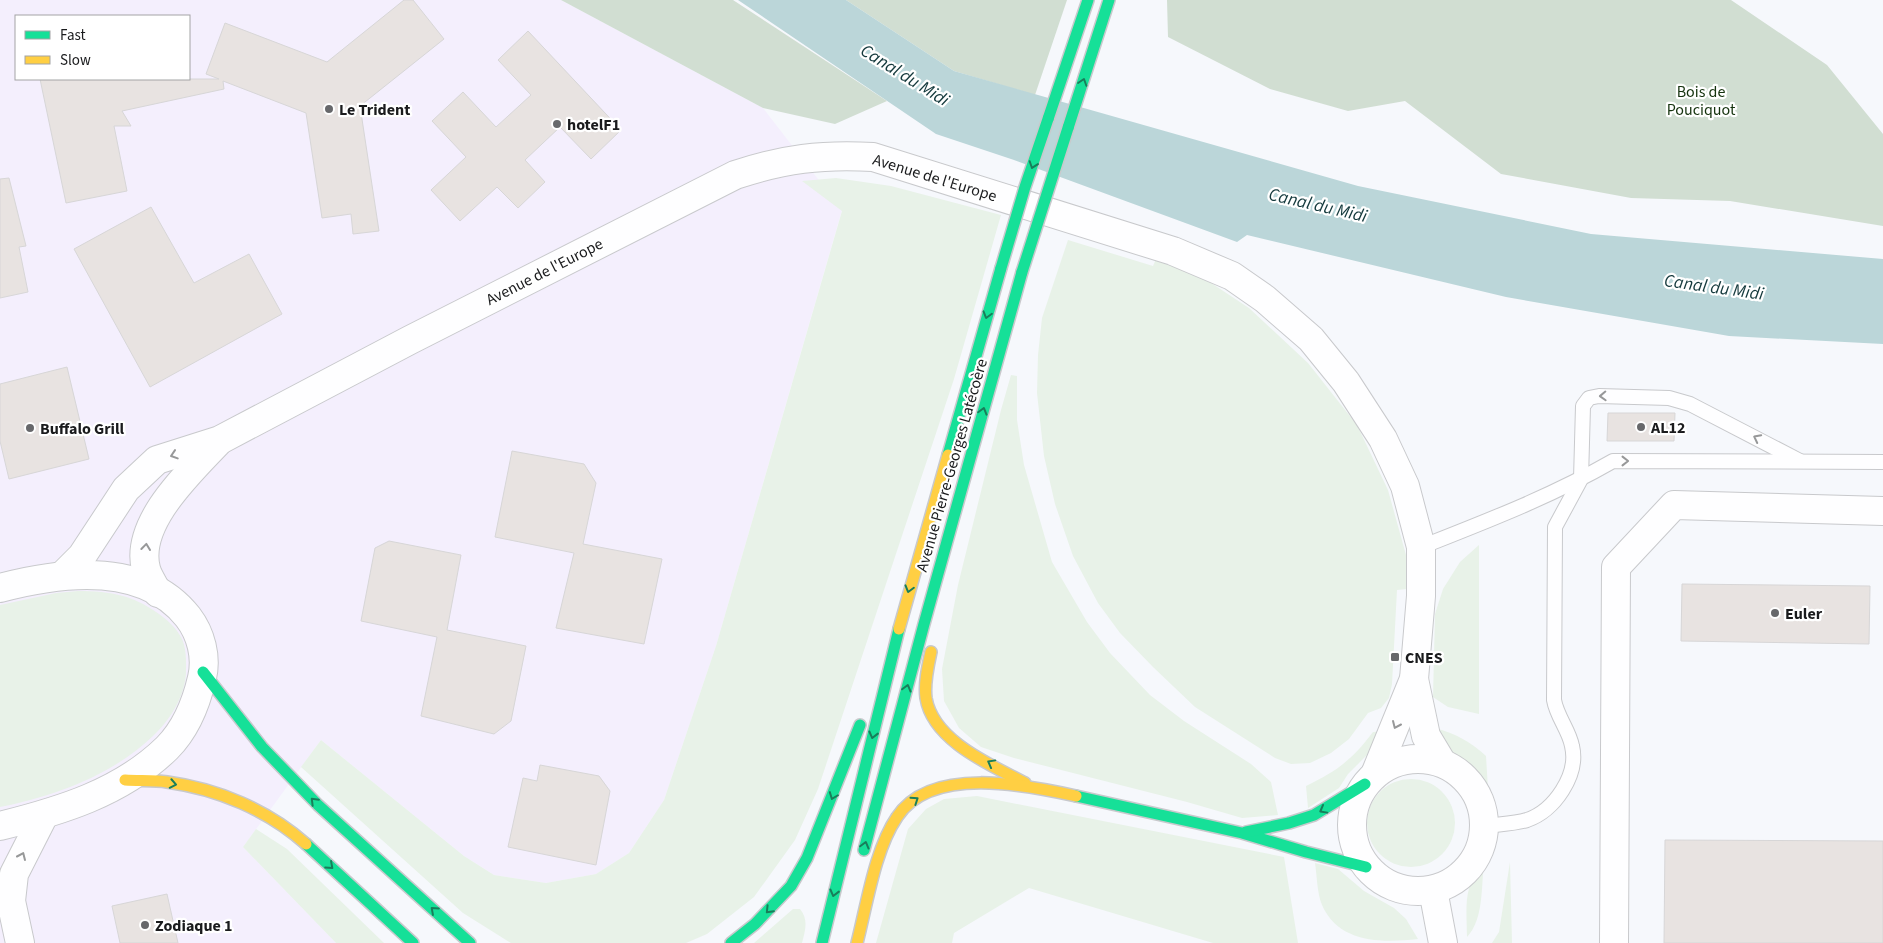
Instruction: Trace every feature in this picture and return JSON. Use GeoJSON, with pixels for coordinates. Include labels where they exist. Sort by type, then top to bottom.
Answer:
{"type":"FeatureCollection","features":[{"type":"Feature","properties":{"kind":"main road","name":"Avenue Pierre-Georges Latécoère"},"geometry":{"type":"LineString","coordinates":[[822,943],[900,620],[1025,187],[1088,0]]}},
{"type":"Feature","properties":{"kind":"main road","name":"Avenue Pierre-Georges Latécoère"},"geometry":{"type":"LineString","coordinates":[[861,858],[1022,272],[1109,0]]}},
{"type":"Feature","properties":{"kind":"main road"},"geometry":{"type":"LineString","coordinates":[[937,620],[970,458]]}},
{"type":"Feature","properties":{"kind":"main road"},"geometry":{"type":"LineString","coordinates":[[731,943],[755,924],[775,904],[790,886],[807,858],[822,824],[900,620]]}},
{"type":"Feature","properties":{"kind":"main road"},"geometry":{"type":"LineString","coordinates":[[934,638],[927,673],[926,699],[932,715],[942,730],[956,744],[1033,787]]}},
{"type":"Feature","properties":{"kind":"main road"},"geometry":{"type":"LineString","coordinates":[[203,672],[262,747],[318,805],[470,943]]}},
{"type":"Feature","properties":{"kind":"main road"},"geometry":{"type":"LineString","coordinates":[[1242,833],[1289,823],[1314,815],[1370,778]]}},
{"type":"Feature","properties":{"kind":"main road"},"geometry":{"type":"LineString","coordinates":[[125,780],[167,782],[230,798],[256,808],[293,833],[413,943]]}},
{"type":"Feature","properties":{"kind":"main road"},"geometry":{"type":"LineString","coordinates":[[857,943],[880,851],[897,816],[912,801],[927,792],[948,786],[981,783],[1033,787],[1242,833],[1366,868]]}},
{"type":"Feature","properties":{"kind":"street","name":"Avenue de l'Europe"},"geometry":{"type":"LineString","coordinates":[[63,576],[82,556],[126,489],[158,460],[220,440],[410,340],[735,175],[763,165],[788,160],[838,155],[872,157],[1173,250],[1232,276],[1264,299],[1311,339],[1346,382],[1383,439],[1405,486],[1422,547],[1421,596],[1414,680],[1426,736],[1441,761]]}},
{"type":"Feature","properties":{"kind":"street","name":"Avenue de l'Europe"},"geometry":{"type":"LineString","coordinates":[[158,593],[146,569],[144,546],[154,522],[173,490],[220,440]]}},
{"type":"Feature","properties":{"kind":"street"},"geometry":{"type":"LineString","coordinates":[[1614,943],[1616,567],[1674,505],[1883,511]]}},
{"type":"Feature","properties":{"kind":"street","name":"Avenue de l'Europe"},"geometry":{"type":"LineString","coordinates":[[0,826],[44,815],[86,800],[125,780],[146,766],[168,747],[188,721],[197,699],[203,672],[203,650],[197,629],[180,608],[158,593],[138,583],[103,576],[63,576],[6,582]]}},
{"type":"Feature","properties":{"kind":"street","name":"Avenue de l'Europe"},"geometry":{"type":"LineString","coordinates":[[1370,778],[1414,680]]}},
{"type":"Feature","properties":{"kind":"street"},"geometry":{"type":"LineString","coordinates":[[1419,758],[1441,761],[1459,771],[1474,787],[1482,806],[1485,826],[1481,848],[1470,867],[1454,882],[1433,890],[1415,892],[1397,888],[1380,880],[1366,868],[1356,848],[1351,826],[1354,804],[1370,778],[1396,761],[1419,758]]}},
{"type":"Feature","properties":{"kind":"street"},"geometry":{"type":"LineString","coordinates":[[20,943],[6,891],[44,815]]}},
{"type":"Feature","properties":{"kind":"street"},"geometry":{"type":"LineString","coordinates":[[1433,890],[1443,943]]}},
{"type":"Feature","properties":{"kind":"lane"},"geometry":{"type":"LineString","coordinates":[[1485,826],[1528,820],[1542,813],[1555,801],[1571,774],[1574,756],[1573,747],[1558,715],[1554,700],[1555,527],[1581,479],[1583,406],[1589,398],[1599,396],[1669,398],[1690,404],[1800,461]]}},
{"type":"Feature","properties":{"kind":"lane"},"geometry":{"type":"LineString","coordinates":[[1422,547],[1512,511],[1581,479],[1613,461],[1883,462]]}},
{"type":"Feature","properties":{"kind":"shaded area"},"geometry":{"type":"Polygon","coordinates":[[[0,0],[561,0],[763,108],[842,210],[716,646],[664,800],[629,853],[596,874],[546,883],[494,875],[464,856],[321,740],[243,847],[336,943],[0,943],[0,0]]]}},
{"type":"Feature","properties":{"kind":"shaded area"},"geometry":{"type":"Polygon","coordinates":[[[836,178],[891,186],[1001,215],[954,379],[818,789],[795,840],[754,897],[707,934],[686,943],[511,943],[463,913],[301,767],[321,740],[464,856],[494,875],[546,883],[596,874],[629,853],[664,800],[716,646],[842,211],[802,181],[836,178]]]}},
{"type":"Feature","properties":{"kind":"shaded area"},"geometry":{"type":"Polygon","coordinates":[[[1068,240],[1153,266],[1156,259],[1202,277],[1249,308],[1308,363],[1357,425],[1388,490],[1406,555],[1407,589],[1397,590],[1392,684],[1389,698],[1381,708],[1368,713],[1349,739],[1331,753],[1310,763],[1291,764],[1275,758],[1195,707],[1120,633],[1098,603],[1073,556],[1055,504],[1044,456],[1037,393],[1038,355],[1042,318],[1068,240]]]}},
{"type":"Feature","properties":{"kind":"shaded area"},"geometry":{"type":"Polygon","coordinates":[[[1011,375],[1017,376],[1017,420],[1024,465],[1052,562],[1087,622],[1110,653],[1150,695],[1184,721],[1251,764],[1271,782],[1278,815],[1242,818],[1014,758],[981,747],[959,728],[944,701],[942,669],[958,585],[1011,375]]]}},
{"type":"Feature","properties":{"kind":"shaded area"},"geometry":{"type":"Polygon","coordinates":[[[1479,545],[1479,714],[1448,707],[1433,697],[1435,614],[1443,589],[1460,562],[1479,545]]]}},
{"type":"Feature","properties":{"kind":"shaded area"},"geometry":{"type":"Polygon","coordinates":[[[78,591],[107,593],[131,598],[164,617],[177,630],[183,641],[186,674],[182,692],[175,708],[159,730],[137,750],[119,762],[101,773],[62,790],[0,807],[0,605],[56,593],[78,591]]]}},
{"type":"Feature","properties":{"kind":"shaded area"},"geometry":{"type":"Polygon","coordinates":[[[1435,728],[1462,739],[1486,756],[1488,789],[1463,761],[1449,751],[1435,728]]]}},
{"type":"Feature","properties":{"kind":"shaded area"},"geometry":{"type":"Polygon","coordinates":[[[1386,731],[1366,756],[1348,774],[1339,788],[1308,808],[1306,786],[1343,764],[1373,732],[1386,731]]]}},
{"type":"Feature","properties":{"kind":"shaded area"},"geometry":{"type":"Polygon","coordinates":[[[1411,779],[1428,783],[1442,792],[1451,806],[1455,823],[1451,840],[1442,854],[1428,863],[1411,867],[1394,863],[1380,854],[1371,840],[1367,823],[1371,806],[1380,792],[1394,783],[1411,779]]]}},
{"type":"Feature","properties":{"kind":"shaded area"},"geometry":{"type":"Polygon","coordinates":[[[977,796],[1284,857],[1298,943],[1213,943],[1029,888],[954,933],[952,943],[876,943],[908,829],[926,809],[944,799],[977,796]]]}},
{"type":"Feature","properties":{"kind":"shaded area"},"geometry":{"type":"Polygon","coordinates":[[[256,829],[287,849],[384,943],[336,943],[243,847],[256,829]]]}},
{"type":"Feature","properties":{"kind":"shaded area"},"geometry":{"type":"Polygon","coordinates":[[[1510,862],[1512,943],[1492,943],[1499,932],[1510,862]]]}},
{"type":"Feature","properties":{"kind":"shaded area"},"geometry":{"type":"Polygon","coordinates":[[[1315,863],[1338,869],[1364,891],[1394,908],[1406,919],[1418,939],[1375,940],[1350,934],[1339,927],[1329,918],[1320,900],[1315,863]]]}},
{"type":"Feature","properties":{"kind":"shaded area"},"geometry":{"type":"Polygon","coordinates":[[[1484,863],[1479,912],[1467,937],[1467,898],[1469,889],[1472,880],[1484,863]]]}},
{"type":"Feature","properties":{"kind":"shaded area"},"geometry":{"type":"Polygon","coordinates":[[[793,909],[800,909],[805,917],[806,926],[802,943],[754,943],[793,909]]]}},
{"type":"Feature","properties":{"kind":"green space"},"geometry":{"type":"Polygon","coordinates":[[[561,0],[733,0],[887,101],[835,124],[763,108],[561,0]]]}},
{"type":"Feature","properties":{"kind":"green space"},"geometry":{"type":"Polygon","coordinates":[[[846,0],[1067,0],[1035,95],[954,71],[846,0]]]}},
{"type":"Feature","properties":{"kind":"green space","name":"Bois de Pouciquot"},"geometry":{"type":"Polygon","coordinates":[[[1167,0],[1731,0],[1827,65],[1883,134],[1883,226],[1730,201],[1631,198],[1501,174],[1405,101],[1348,111],[1270,89],[1168,37],[1167,0]]]}},
{"type":"Feature","properties":{"kind":"water","name":"Canal du Midi"},"geometry":{"type":"Polygon","coordinates":[[[738,0],[846,0],[954,71],[1358,186],[1591,234],[1883,259],[1883,344],[1729,336],[1506,297],[1247,235],[1237,242],[1014,160],[936,134],[738,0]]]}},
{"type":"Feature","properties":{"kind":"building","name":"Le Trident"},"geometry":{"type":"Polygon","coordinates":[[[404,0],[413,0],[444,39],[360,106],[379,231],[353,234],[351,214],[322,218],[306,113],[223,81],[224,89],[122,111],[131,126],[114,126],[127,191],[66,203],[40,80],[219,79],[206,74],[225,23],[327,62],[404,0]]]}},
{"type":"Feature","properties":{"kind":"building","name":"hotelF1"},"geometry":{"type":"Polygon","coordinates":[[[528,31],[621,130],[591,159],[560,127],[525,160],[545,182],[518,208],[497,187],[460,221],[431,190],[466,157],[432,121],[463,92],[496,127],[531,95],[498,60],[528,31]]]}},
{"type":"Feature","properties":{"kind":"building"},"geometry":{"type":"Polygon","coordinates":[[[9,178],[26,246],[19,247],[28,292],[0,298],[0,179],[9,178]]]}},
{"type":"Feature","properties":{"kind":"building"},"geometry":{"type":"Polygon","coordinates":[[[151,207],[194,283],[249,254],[282,314],[150,387],[74,249],[151,207]]]}},
{"type":"Feature","properties":{"kind":"building"},"geometry":{"type":"Polygon","coordinates":[[[67,367],[89,459],[9,479],[0,441],[0,384],[67,367]]]}},
{"type":"Feature","properties":{"kind":"building","name":"AL12"},"geometry":{"type":"Polygon","coordinates":[[[1608,413],[1675,413],[1674,441],[1607,441],[1608,413]]]}},
{"type":"Feature","properties":{"kind":"building"},"geometry":{"type":"Polygon","coordinates":[[[512,451],[584,464],[596,483],[583,544],[662,559],[644,644],[556,628],[574,553],[495,537],[512,451]]]}},
{"type":"Feature","properties":{"kind":"building"},"geometry":{"type":"Polygon","coordinates":[[[389,541],[461,555],[447,630],[526,646],[511,721],[494,734],[421,716],[437,637],[361,621],[375,548],[389,541]]]}},
{"type":"Feature","properties":{"kind":"building","name":"Euler"},"geometry":{"type":"Polygon","coordinates":[[[1682,584],[1870,586],[1869,644],[1681,641],[1682,584]]]}},
{"type":"Feature","properties":{"kind":"building"},"geometry":{"type":"Polygon","coordinates":[[[540,765],[599,776],[610,791],[596,865],[508,847],[523,778],[537,781],[540,765]]]}},
{"type":"Feature","properties":{"kind":"building"},"geometry":{"type":"Polygon","coordinates":[[[1665,840],[1883,841],[1883,943],[1664,943],[1665,840]]]}},
{"type":"Feature","properties":{"kind":"building","name":"Zodiaque 1"},"geometry":{"type":"Polygon","coordinates":[[[167,894],[178,943],[120,943],[112,906],[167,894]]]}},
{"type":"Feature","properties":{"kind":"traffic: fast"},"geometry":{"type":"LineString","coordinates":[[1048,119],[1088,0]]}},
{"type":"Feature","properties":{"kind":"traffic: fast"},"geometry":{"type":"LineString","coordinates":[[1068,128],[1109,0]]}},
{"type":"Feature","properties":{"kind":"traffic: fast"},"geometry":{"type":"LineString","coordinates":[[1001,268],[1048,119]]}},
{"type":"Feature","properties":{"kind":"traffic: fast"},"geometry":{"type":"LineString","coordinates":[[1022,272],[1068,128]]}},
{"type":"Feature","properties":{"kind":"traffic: fast"},"geometry":{"type":"LineString","coordinates":[[948,455],[1001,268]]}},
{"type":"Feature","properties":{"kind":"traffic: fast"},"geometry":{"type":"LineString","coordinates":[[864,850],[924,624],[1022,272]]}},
{"type":"Feature","properties":{"kind":"traffic: fast"},"geometry":{"type":"LineString","coordinates":[[822,943],[899,629]]}},
{"type":"Feature","properties":{"kind":"traffic: fast"},"geometry":{"type":"LineString","coordinates":[[203,672],[262,747],[318,805],[470,943]]}},
{"type":"Feature","properties":{"kind":"traffic: fast"},"geometry":{"type":"LineString","coordinates":[[731,943],[755,924],[791,886],[807,858],[860,725]]}},
{"type":"Feature","properties":{"kind":"traffic: fast"},"geometry":{"type":"LineString","coordinates":[[1246,832],[1289,823],[1314,815],[1365,784]]}},
{"type":"Feature","properties":{"kind":"traffic: fast"},"geometry":{"type":"LineString","coordinates":[[1076,796],[1242,833],[1366,867]]}},
{"type":"Feature","properties":{"kind":"traffic: fast"},"geometry":{"type":"LineString","coordinates":[[306,844],[413,943]]}},
{"type":"Feature","properties":{"kind":"traffic: slow"},"geometry":{"type":"LineString","coordinates":[[899,629],[948,455]]}},
{"type":"Feature","properties":{"kind":"traffic: slow"},"geometry":{"type":"LineString","coordinates":[[931,652],[926,681],[926,698],[931,713],[940,727],[965,750],[1025,783]]}},
{"type":"Feature","properties":{"kind":"traffic: slow"},"geometry":{"type":"LineString","coordinates":[[125,780],[157,781],[186,785],[223,796],[259,811],[306,844]]}},
{"type":"Feature","properties":{"kind":"traffic: slow"},"geometry":{"type":"LineString","coordinates":[[857,943],[872,877],[883,845],[897,817],[912,801],[932,790],[955,785],[980,783],[1032,787],[1076,796]]}},
{"type":"Feature","properties":{"kind":"place","name":"Le Trident"},"geometry":{"type":"Point","coordinates":[329,109]}},
{"type":"Feature","properties":{"kind":"place","name":"hotelF1"},"geometry":{"type":"Point","coordinates":[557,124]}},
{"type":"Feature","properties":{"kind":"place","name":"AL12"},"geometry":{"type":"Point","coordinates":[1641,427]}},
{"type":"Feature","properties":{"kind":"place","name":"Buffalo Grill"},"geometry":{"type":"Point","coordinates":[30,428]}},
{"type":"Feature","properties":{"kind":"place","name":"Euler"},"geometry":{"type":"Point","coordinates":[1775,613]}},
{"type":"Feature","properties":{"kind":"place","name":"CNES"},"geometry":{"type":"Point","coordinates":[1395,657]}},
{"type":"Feature","properties":{"kind":"place","name":"Zodiaque 1"},"geometry":{"type":"Point","coordinates":[145,925]}}]}
